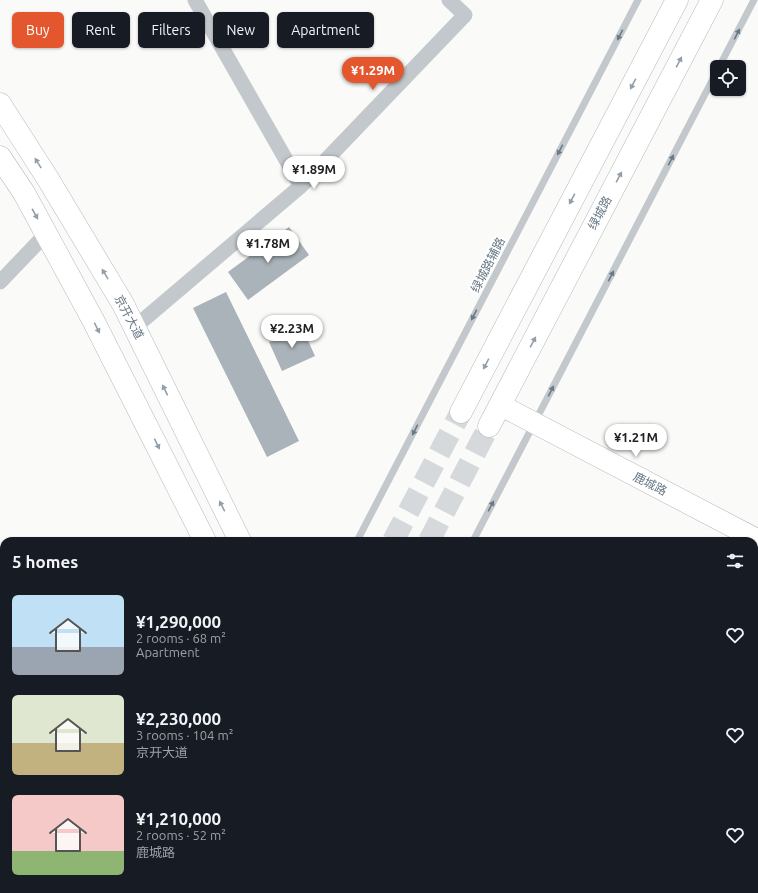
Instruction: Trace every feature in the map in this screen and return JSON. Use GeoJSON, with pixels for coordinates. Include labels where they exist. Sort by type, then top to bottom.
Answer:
{"type":"FeatureCollection","features":[{"type":"Feature","properties":{"kind":"main road"},"geometry":{"type":"LineString","coordinates":[[461,412],[677,0]]}},
{"type":"Feature","properties":{"kind":"main road","name":"绿城路"},"geometry":{"type":"LineString","coordinates":[[489,426],[712,0]]}},
{"type":"Feature","properties":{"kind":"main road","name":"京开大道"},"geometry":{"type":"LineString","coordinates":[[0,104],[48,179],[123,304],[238,537]]}},
{"type":"Feature","properties":{"kind":"main road"},"geometry":{"type":"LineString","coordinates":[[0,157],[24,193],[93,320],[203,537]]}},
{"type":"Feature","properties":{"kind":"street"},"geometry":{"type":"LineString","coordinates":[[195,0],[301,186]]}},
{"type":"Feature","properties":{"kind":"street"},"geometry":{"type":"LineString","coordinates":[[135,327],[301,186],[465,15],[449,0]]}},
{"type":"Feature","properties":{"kind":"street"},"geometry":{"type":"LineString","coordinates":[[0,282],[46,234]]}},
{"type":"Feature","properties":{"kind":"street","name":"鹿城路"},"geometry":{"type":"LineString","coordinates":[[500,405],[752,537]]}},
{"type":"Feature","properties":{"kind":"lane","name":"绿城路辅路"},"geometry":{"type":"LineString","coordinates":[[359,537],[638,0]]}},
{"type":"Feature","properties":{"kind":"lane"},"geometry":{"type":"LineString","coordinates":[[723,60],[754,0]]}},
{"type":"Feature","properties":{"kind":"lane"},"geometry":{"type":"LineString","coordinates":[[475,537],[710,85]]}},
{"type":"Feature","properties":{"kind":"building"},"geometry":{"type":"Polygon","coordinates":[[[289,227],[309,255],[248,300],[228,272],[289,227]]]}},
{"type":"Feature","properties":{"kind":"building"},"geometry":{"type":"Polygon","coordinates":[[[226,292],[299,441],[267,457],[193,308],[226,292]]]}},
{"type":"Feature","properties":{"kind":"building"},"geometry":{"type":"Polygon","coordinates":[[[302,327],[315,356],[282,371],[269,342],[302,327]]]}},
{"type":"Feature","properties":{"kind":"tunnel"},"geometry":{"type":"LineString","coordinates":[[395,537],[461,412]]}},
{"type":"Feature","properties":{"kind":"tunnel"},"geometry":{"type":"LineString","coordinates":[[431,537],[489,426]]}}]}
